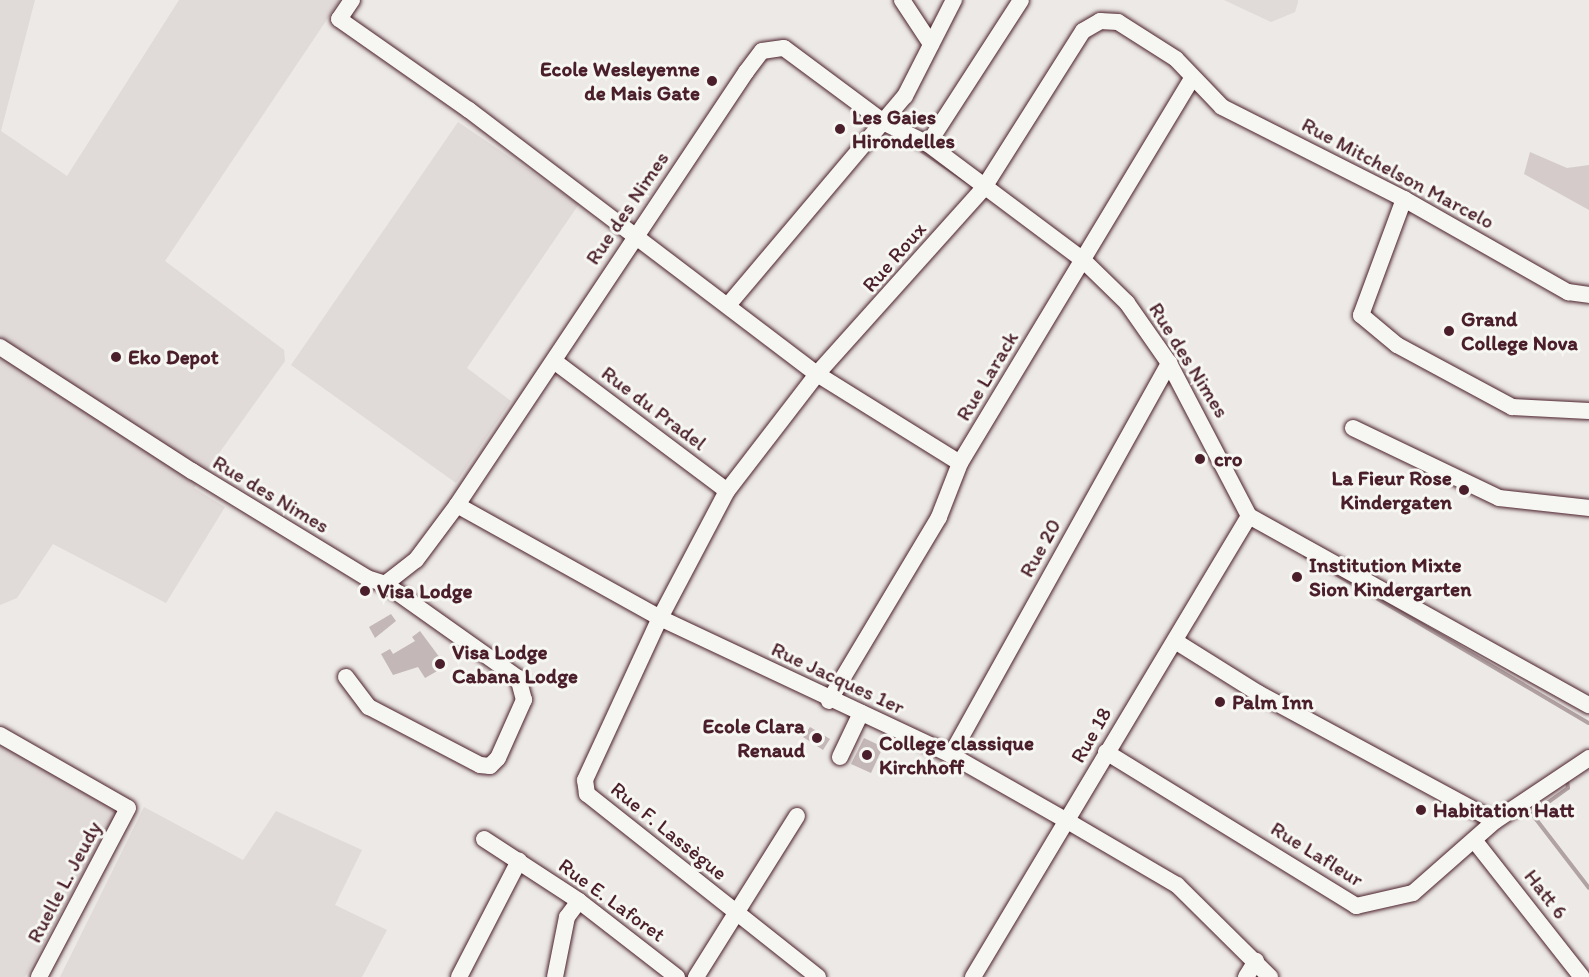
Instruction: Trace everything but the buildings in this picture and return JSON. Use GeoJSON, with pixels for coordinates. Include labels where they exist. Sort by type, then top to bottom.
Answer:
{"type":"FeatureCollection","features":[{"type":"Feature","properties":{"kind":"street"},"geometry":{"type":"LineString","coordinates":[[352,0],[339,19],[468,110],[633,238],[729,304],[817,374],[960,463]]}},
{"type":"Feature","properties":{"kind":"street"},"geometry":{"type":"LineString","coordinates":[[902,0],[931,44]]}},
{"type":"Feature","properties":{"kind":"street"},"geometry":{"type":"LineString","coordinates":[[729,304],[885,123],[905,96],[954,0]]}},
{"type":"Feature","properties":{"kind":"street"},"geometry":{"type":"LineString","coordinates":[[928,144],[1021,0]]}},
{"type":"Feature","properties":{"kind":"street","name":"Rue Roux"},"geometry":{"type":"LineString","coordinates":[[660,618],[726,491],[817,374],[982,189],[1083,31],[1100,21],[1118,22],[1176,59],[1192,79]]}},
{"type":"Feature","properties":{"kind":"street","name":"Rue des Nimes"},"geometry":{"type":"LineString","coordinates":[[0,346],[192,471],[367,578],[385,584],[416,560],[457,505],[633,238],[762,51],[784,48],[885,123],[928,144],[982,189],[1083,260],[1127,303],[1169,363],[1249,516]]}},
{"type":"Feature","properties":{"kind":"street","name":"Rue Mitchelson Marcelo"},"geometry":{"type":"LineString","coordinates":[[1192,79],[1222,106],[1404,199],[1568,292],[1589,295]]}},
{"type":"Feature","properties":{"kind":"street","name":"Rue Larack"},"geometry":{"type":"LineString","coordinates":[[830,701],[939,517],[960,463],[1192,79]]}},
{"type":"Feature","properties":{"kind":"street"},"geometry":{"type":"LineString","coordinates":[[1404,199],[1361,315],[1397,345],[1512,407],[1589,411]]}},
{"type":"Feature","properties":{"kind":"street","name":"Rue du Pradel"},"geometry":{"type":"LineString","coordinates":[[554,361],[726,491]]}},
{"type":"Feature","properties":{"kind":"street","name":"Rue 20"},"geometry":{"type":"LineString","coordinates":[[951,755],[1169,363]]}},
{"type":"Feature","properties":{"kind":"street"},"geometry":{"type":"LineString","coordinates":[[1353,428],[1499,498],[1589,508]]}},
{"type":"Feature","properties":{"kind":"street","name":"Rue Jacques 1er"},"geometry":{"type":"LineString","coordinates":[[457,505],[660,618],[830,701],[951,755],[1069,822],[1177,885],[1270,977]]}},
{"type":"Feature","properties":{"kind":"street"},"geometry":{"type":"LineString","coordinates":[[1249,516],[1589,705]]}},
{"type":"Feature","properties":{"kind":"street","name":"Rue 18"},"geometry":{"type":"LineString","coordinates":[[973,977],[1069,822],[1106,752],[1249,516]]}},
{"type":"Feature","properties":{"kind":"street"},"geometry":{"type":"LineString","coordinates":[[346,677],[369,707],[480,765],[489,766],[498,758],[524,700],[518,678],[385,584]]}},
{"type":"Feature","properties":{"kind":"street","name":"Rue F. Lassègue"},"geometry":{"type":"LineString","coordinates":[[660,618],[599,746],[585,787],[734,914],[818,977]]}},
{"type":"Feature","properties":{"kind":"street"},"geometry":{"type":"LineString","coordinates":[[1175,641],[1258,693],[1495,821]]}},
{"type":"Feature","properties":{"kind":"street"},"geometry":{"type":"LineString","coordinates":[[840,757],[861,713]]}},
{"type":"Feature","properties":{"kind":"street","name":"Ruelle L. Jeudy"},"geometry":{"type":"LineString","coordinates":[[0,735],[128,808],[39,977]]}},
{"type":"Feature","properties":{"kind":"street","name":"Rue Lafleur"},"geometry":{"type":"LineString","coordinates":[[1106,752],[1356,906],[1413,893],[1495,821],[1589,758]]}},
{"type":"Feature","properties":{"kind":"street"},"geometry":{"type":"LineString","coordinates":[[696,977],[796,816]]}},
{"type":"Feature","properties":{"kind":"street","name":"Rue E. Laforet"},"geometry":{"type":"LineString","coordinates":[[484,839],[579,901],[677,977]]}},
{"type":"Feature","properties":{"kind":"street","name":"Hatt 6"},"geometry":{"type":"LineString","coordinates":[[1474,840],[1582,977]]}},
{"type":"Feature","properties":{"kind":"street"},"geometry":{"type":"LineString","coordinates":[[459,977],[519,861]]}},
{"type":"Feature","properties":{"kind":"street"},"geometry":{"type":"LineString","coordinates":[[555,977],[567,917],[579,901]]}},
{"type":"Feature","properties":{"kind":"street"},"geometry":{"type":"LineString","coordinates":[[1246,977],[1256,962]]}},
{"type":"Feature","properties":{"kind":"shaded area"},"geometry":{"type":"Polygon","coordinates":[[[0,0],[35,0],[1,131],[67,176],[179,0],[340,0],[165,261],[284,350],[285,361],[194,488],[225,507],[166,603],[53,544],[17,598],[0,605],[0,0]]]}},
{"type":"Feature","properties":{"kind":"shaded area"},"geometry":{"type":"Polygon","coordinates":[[[1224,0],[1298,0],[1298,2],[1295,12],[1271,22],[1224,0]]]}},
{"type":"Feature","properties":{"kind":"shaded area"},"geometry":{"type":"Polygon","coordinates":[[[458,122],[579,204],[467,368],[511,401],[456,483],[291,365],[458,122]]]}},
{"type":"Feature","properties":{"kind":"shaded area"},"geometry":{"type":"Polygon","coordinates":[[[1530,152],[1567,168],[1589,165],[1589,210],[1524,174],[1530,152]]]}},
{"type":"Feature","properties":{"kind":"shaded area"},"geometry":{"type":"Polygon","coordinates":[[[0,742],[119,809],[25,977],[0,977],[0,742]]]}},
{"type":"Feature","properties":{"kind":"shaded area"},"geometry":{"type":"Polygon","coordinates":[[[144,807],[243,860],[276,811],[362,850],[335,905],[387,930],[362,977],[60,977],[144,807]]]}},
{"type":"Feature","properties":{"kind":"waterway"},"geometry":{"type":"LineString","coordinates":[[913,145],[975,187]]}},
{"type":"Feature","properties":{"kind":"waterway"},"geometry":{"type":"LineString","coordinates":[[1305,556],[1589,723]]}},
{"type":"Feature","properties":{"kind":"waterway"},"geometry":{"type":"LineString","coordinates":[[1567,780],[1568,788],[1532,814],[1589,888]]}},
{"type":"Feature","properties":{"kind":"place","name":"Ecole Wesleyenne de Mais Gate"},"geometry":{"type":"Point","coordinates":[712,81]}},
{"type":"Feature","properties":{"kind":"place","name":"Les Gaies Hirondelles"},"geometry":{"type":"Point","coordinates":[840,129]}},
{"type":"Feature","properties":{"kind":"place","name":"Grand College Nova"},"geometry":{"type":"Point","coordinates":[1449,331]}},
{"type":"Feature","properties":{"kind":"place","name":"Eko Depot"},"geometry":{"type":"Point","coordinates":[116,357]}},
{"type":"Feature","properties":{"kind":"place","name":"cro"},"geometry":{"type":"Point","coordinates":[1200,459]}},
{"type":"Feature","properties":{"kind":"place","name":"La Fieur Rose Kindergaten"},"geometry":{"type":"Point","coordinates":[1464,490]}},
{"type":"Feature","properties":{"kind":"place","name":"Institution Mixte Sion Kindergarten"},"geometry":{"type":"Point","coordinates":[1297,577]}},
{"type":"Feature","properties":{"kind":"place","name":"Visa Lodge"},"geometry":{"type":"Point","coordinates":[365,591]}},
{"type":"Feature","properties":{"kind":"place","name":"Visa Lodge Cabana Lodge"},"geometry":{"type":"Point","coordinates":[440,664]}},
{"type":"Feature","properties":{"kind":"place","name":"Palm Inn"},"geometry":{"type":"Point","coordinates":[1220,702]}},
{"type":"Feature","properties":{"kind":"place","name":"Ecole Clara Renaud"},"geometry":{"type":"Point","coordinates":[817,738]}},
{"type":"Feature","properties":{"kind":"place","name":"College classique Kirchhoff"},"geometry":{"type":"Point","coordinates":[867,755]}},
{"type":"Feature","properties":{"kind":"place","name":"Habitation Hatt"},"geometry":{"type":"Point","coordinates":[1421,810]}}]}
